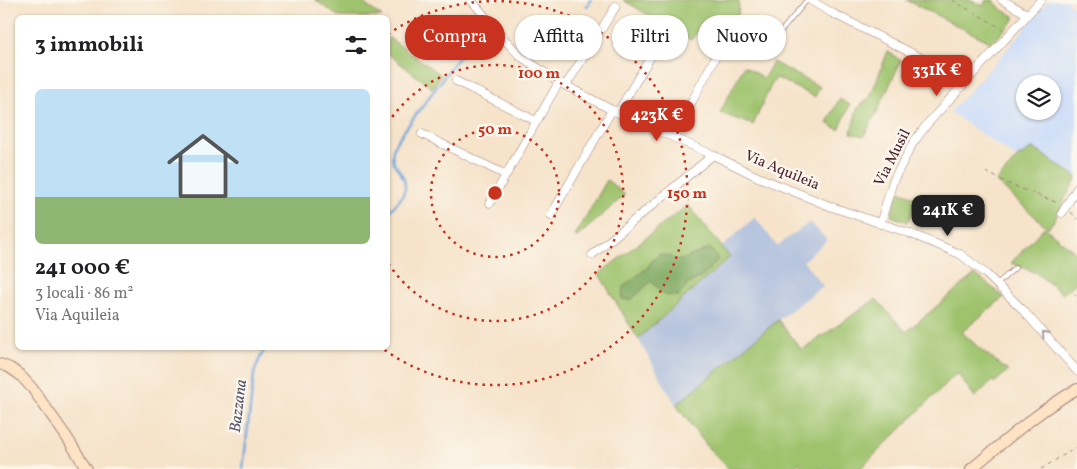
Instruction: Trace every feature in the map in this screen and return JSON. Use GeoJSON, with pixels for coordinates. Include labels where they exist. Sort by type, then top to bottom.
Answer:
{"type":"FeatureCollection","features":[{"type":"Feature","properties":{"kind":"street"},"geometry":{"type":"LineString","coordinates":[[809,0],[967,81]]}},
{"type":"Feature","properties":{"kind":"street"},"geometry":{"type":"LineString","coordinates":[[1002,0],[1027,14]]}},
{"type":"Feature","properties":{"kind":"street","name":"Via Musil"},"geometry":{"type":"LineString","coordinates":[[880,224],[893,182],[913,143],[928,123],[1041,0]]}},
{"type":"Feature","properties":{"kind":"street","name":"Via Aquileia"},"geometry":{"type":"LineString","coordinates":[[474,1],[520,56],[562,83],[615,111],[758,177],[832,207],[909,233],[960,254],[997,284],[1077,370]]}},
{"type":"Feature","properties":{"kind":"street"},"geometry":{"type":"LineString","coordinates":[[490,203],[536,122],[616,6]]}},
{"type":"Feature","properties":{"kind":"street"},"geometry":{"type":"LineString","coordinates":[[551,215],[648,60]]}},
{"type":"Feature","properties":{"kind":"street"},"geometry":{"type":"LineString","coordinates":[[673,137],[713,60]]}},
{"type":"Feature","properties":{"kind":"street"},"geometry":{"type":"LineString","coordinates":[[456,81],[536,122]]}},
{"type":"Feature","properties":{"kind":"street"},"geometry":{"type":"LineString","coordinates":[[422,134],[506,175]]}},
{"type":"Feature","properties":{"kind":"street"},"geometry":{"type":"LineString","coordinates":[[592,255],[713,155]]}},
{"type":"Feature","properties":{"kind":"street"},"geometry":{"type":"LineString","coordinates":[[1064,210],[1077,188]]}},
{"type":"Feature","properties":{"kind":"street"},"geometry":{"type":"LineString","coordinates":[[0,364],[20,375],[32,388],[66,436],[86,469]]}},
{"type":"Feature","properties":{"kind":"street"},"geometry":{"type":"LineString","coordinates":[[971,469],[1022,427],[1077,389]]}},
{"type":"Feature","properties":{"kind":"lane"},"geometry":{"type":"LineString","coordinates":[[786,27],[809,0]]}},
{"type":"Feature","properties":{"kind":"lane"},"geometry":{"type":"LineString","coordinates":[[997,284],[1015,268]]}},
{"type":"Feature","properties":{"kind":"path"},"geometry":{"type":"LineString","coordinates":[[952,0],[1010,33]]}},
{"type":"Feature","properties":{"kind":"path"},"geometry":{"type":"LineString","coordinates":[[986,172],[1064,210]]}},
{"type":"Feature","properties":{"kind":"path"},"geometry":{"type":"LineString","coordinates":[[1077,293],[1075,295],[1077,298]]}},
{"type":"Feature","properties":{"kind":"path"},"geometry":{"type":"LineString","coordinates":[[1041,469],[1077,447]]}},
{"type":"Feature","properties":{"kind":"shaded area"},"geometry":{"type":"Polygon","coordinates":[[[1066,0],[1077,10],[1077,177],[1033,148],[1017,158],[950,112],[997,61],[1047,2],[1066,0]]]}},
{"type":"Feature","properties":{"kind":"shaded area"},"geometry":{"type":"Polygon","coordinates":[[[755,217],[777,246],[810,222],[827,240],[803,261],[823,286],[778,320],[676,405],[638,339],[730,258],[722,247],[755,217]]]}},
{"type":"Feature","properties":{"kind":"green space"},"geometry":{"type":"Polygon","coordinates":[[[315,0],[359,0],[379,15],[336,15],[315,0]]]}},
{"type":"Feature","properties":{"kind":"green space"},"geometry":{"type":"Polygon","coordinates":[[[623,0],[739,0],[738,15],[698,15],[698,31],[691,40],[688,38],[688,15],[648,15],[623,0]]]}},
{"type":"Feature","properties":{"kind":"green space"},"geometry":{"type":"Polygon","coordinates":[[[906,0],[972,0],[983,6],[986,0],[993,0],[1001,9],[1014,16],[1014,20],[992,43],[906,0]]]}},
{"type":"Feature","properties":{"kind":"green space"},"geometry":{"type":"Polygon","coordinates":[[[390,38],[405,49],[405,60],[420,60],[441,75],[432,88],[390,56],[390,38]]]}},
{"type":"Feature","properties":{"kind":"green space"},"geometry":{"type":"Polygon","coordinates":[[[888,51],[901,61],[864,136],[851,133],[857,109],[870,97],[888,51]]]}},
{"type":"Feature","properties":{"kind":"green space"},"geometry":{"type":"Polygon","coordinates":[[[773,62],[820,87],[815,97],[777,78],[772,83],[753,125],[720,113],[744,66],[764,78],[773,62]]]}},
{"type":"Feature","properties":{"kind":"green space"},"geometry":{"type":"Polygon","coordinates":[[[839,99],[850,105],[839,130],[827,123],[839,99]]]}},
{"type":"Feature","properties":{"kind":"green space"},"geometry":{"type":"Polygon","coordinates":[[[1033,148],[1077,177],[1048,228],[996,182],[1017,158],[1033,148]]]}},
{"type":"Feature","properties":{"kind":"green space"},"geometry":{"type":"Polygon","coordinates":[[[607,180],[625,195],[577,237],[575,236],[607,180]]]}},
{"type":"Feature","properties":{"kind":"green space"},"geometry":{"type":"Polygon","coordinates":[[[899,191],[917,198],[908,222],[891,216],[899,191]]]}},
{"type":"Feature","properties":{"kind":"green space"},"geometry":{"type":"Polygon","coordinates":[[[688,205],[730,257],[638,339],[599,274],[688,205]]]}},
{"type":"Feature","properties":{"kind":"green space"},"geometry":{"type":"Polygon","coordinates":[[[1044,227],[1077,254],[1077,282],[1063,294],[1036,273],[1011,263],[1044,227]]]}},
{"type":"Feature","properties":{"kind":"green space"},"geometry":{"type":"Polygon","coordinates":[[[710,248],[718,259],[703,276],[688,284],[678,296],[664,295],[651,281],[631,300],[622,299],[623,287],[647,268],[659,254],[669,256],[675,260],[682,260],[710,248]]]}},
{"type":"Feature","properties":{"kind":"green space"},"geometry":{"type":"Polygon","coordinates":[[[975,274],[1004,297],[962,332],[1008,371],[994,383],[993,380],[975,397],[957,373],[860,469],[804,469],[799,463],[791,469],[729,469],[710,450],[676,405],[778,320],[802,350],[876,299],[906,332],[975,274]]]}},
{"type":"Feature","properties":{"kind":"waterway"},"geometry":{"type":"LineString","coordinates":[[587,6],[591,0]]}},
{"type":"Feature","properties":{"kind":"waterway","name":"Bazzana"},"geometry":{"type":"LineString","coordinates":[[390,211],[405,190],[402,175],[392,157],[396,142],[456,60]]}},
{"type":"Feature","properties":{"kind":"waterway","name":"Bazzana"},"geometry":{"type":"LineString","coordinates":[[243,469],[254,374],[265,350]]}}]}
